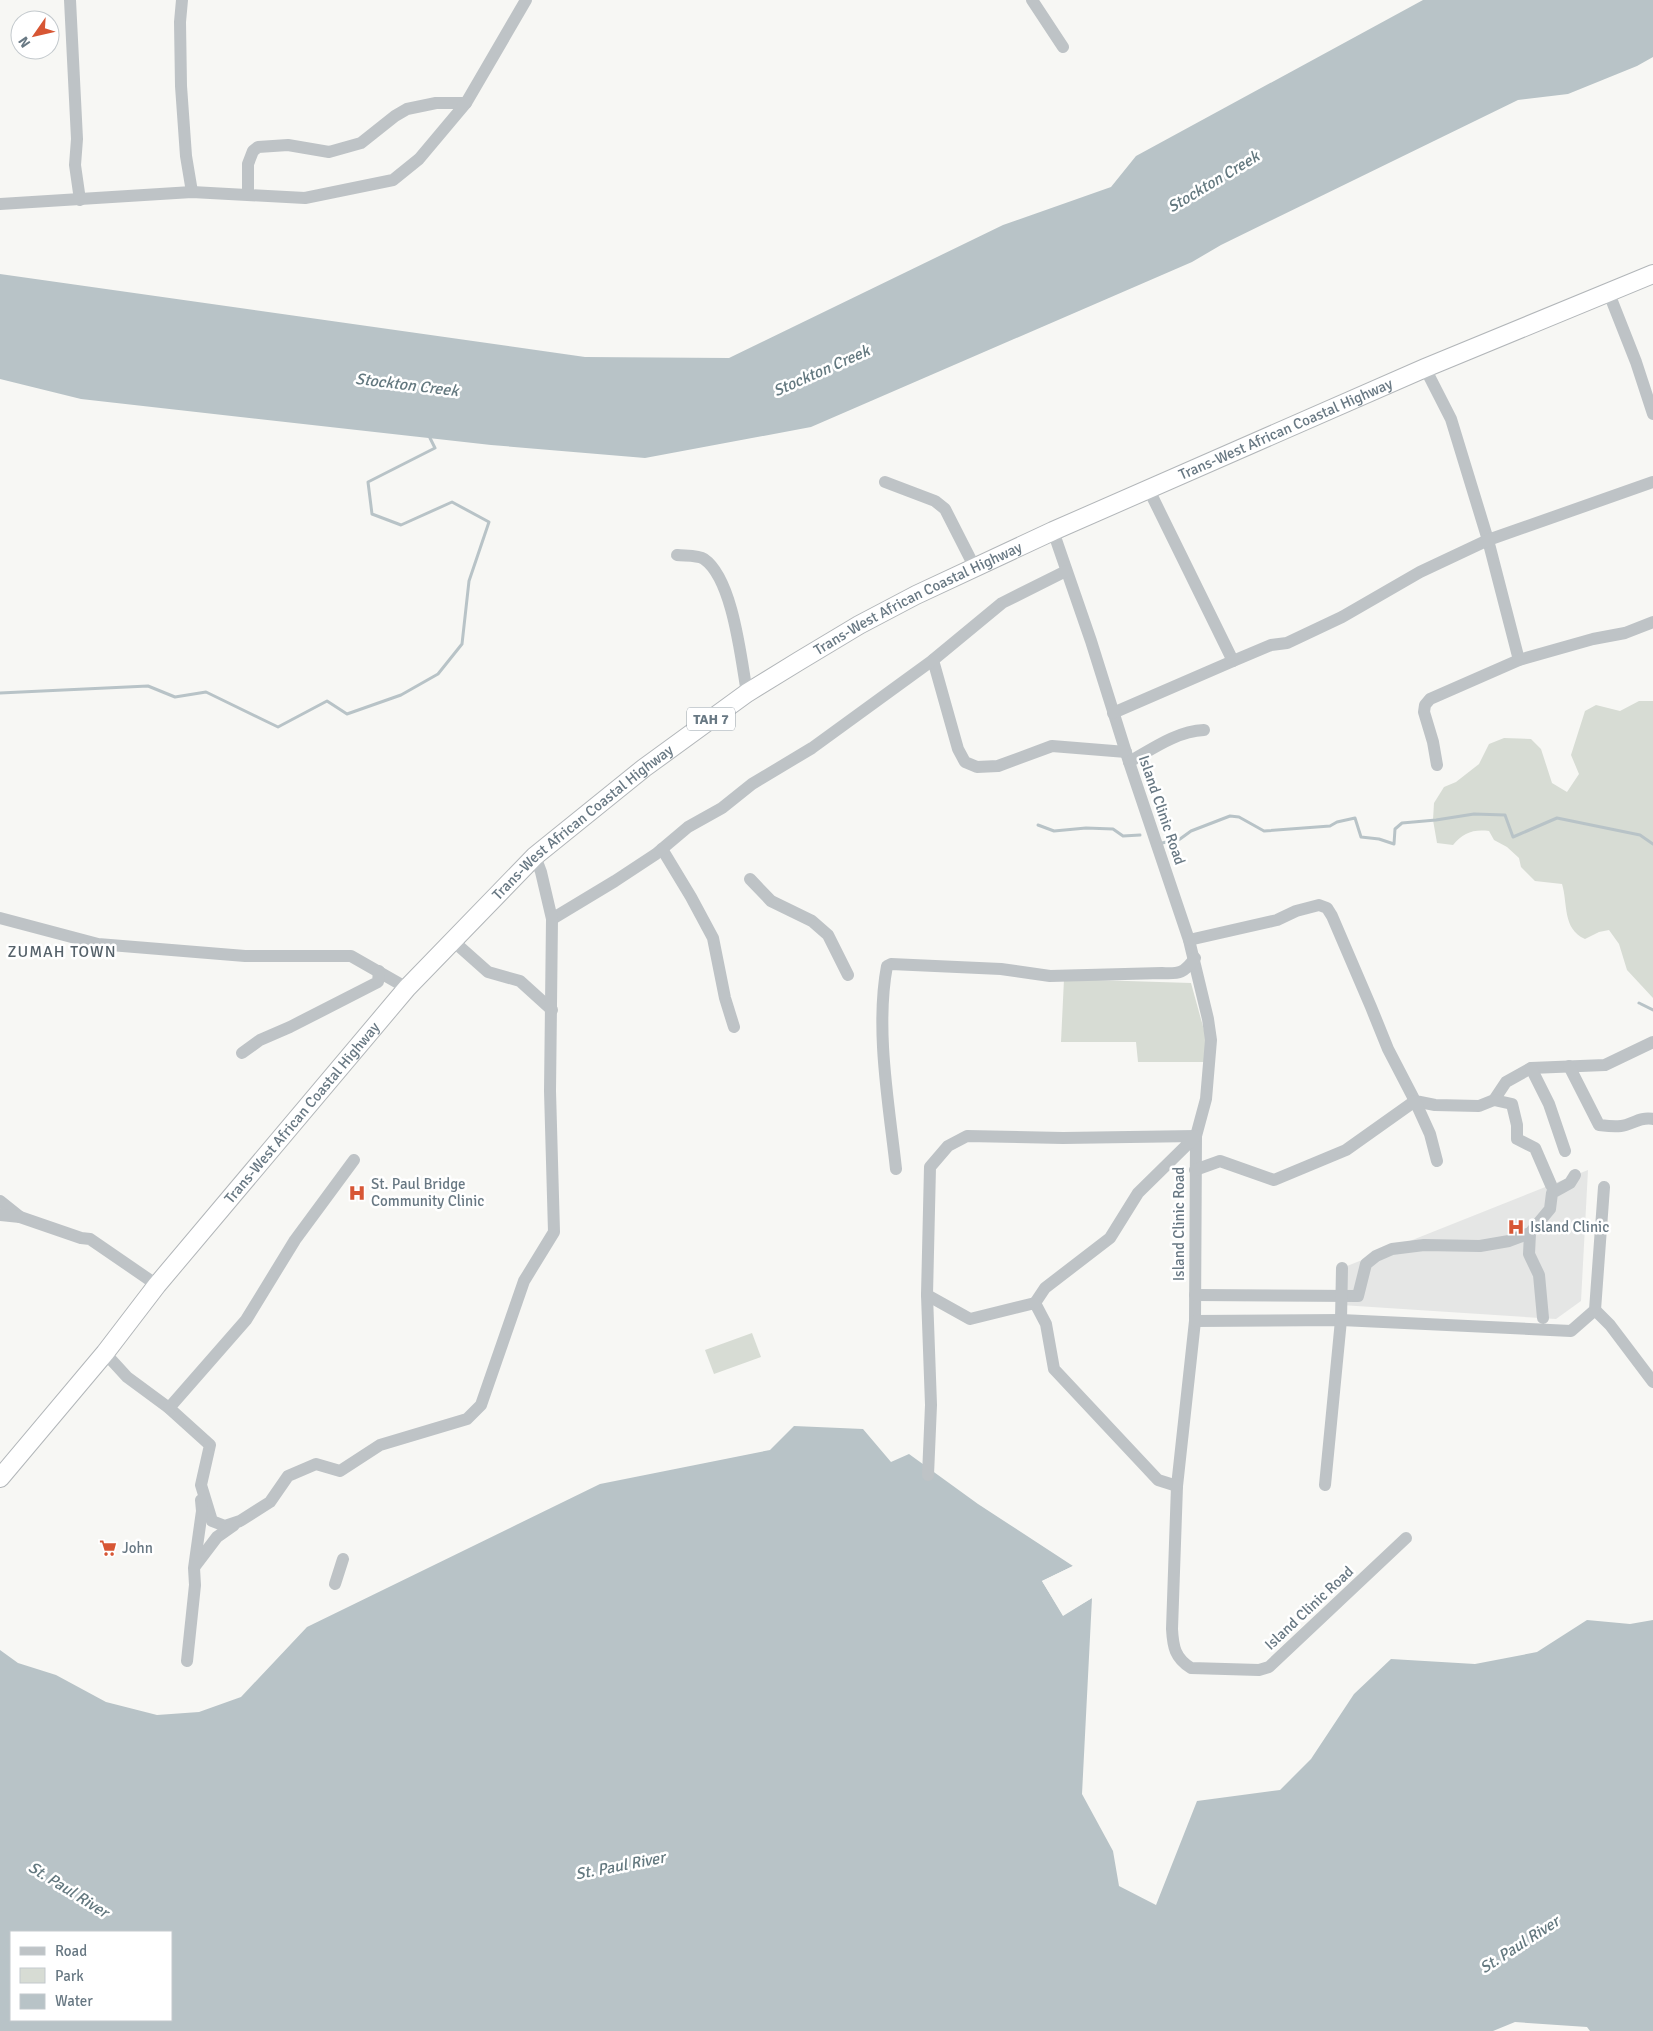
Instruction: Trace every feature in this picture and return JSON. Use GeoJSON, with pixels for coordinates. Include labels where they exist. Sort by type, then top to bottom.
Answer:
{"type":"FeatureCollection","features":[{"type":"Feature","properties":{"kind":"highway","name":"Trans-West African Coastal Highway"},"geometry":{"type":"LineString","coordinates":[[0,1478],[105,1353],[157,1285],[407,988],[534,856],[644,768],[748,693],[859,625],[916,595],[1053,531],[1425,368],[1653,274]]}},
{"type":"Feature","properties":{"kind":"street"},"geometry":{"type":"LineString","coordinates":[[70,0],[77,139],[75,165],[80,200]]}},
{"type":"Feature","properties":{"kind":"street"},"geometry":{"type":"LineString","coordinates":[[182,0],[180,22],[181,86],[186,156],[192,192]]}},
{"type":"Feature","properties":{"kind":"street"},"geometry":{"type":"LineString","coordinates":[[0,204],[192,192],[305,198],[393,180],[419,159],[466,103],[526,0]]}},
{"type":"Feature","properties":{"kind":"street"},"geometry":{"type":"LineString","coordinates":[[1032,0],[1062,47]]}},
{"type":"Feature","properties":{"kind":"street"},"geometry":{"type":"LineString","coordinates":[[248,194],[248,164],[253,151],[258,147],[288,145],[329,152],[361,143],[395,116],[407,109],[436,103],[466,103]]}},
{"type":"Feature","properties":{"kind":"street"},"geometry":{"type":"LineString","coordinates":[[1608,292],[1636,362],[1653,414]]}},
{"type":"Feature","properties":{"kind":"street"},"geometry":{"type":"LineString","coordinates":[[1425,368],[1451,419],[1488,540],[1519,660]]}},
{"type":"Feature","properties":{"kind":"street"},"geometry":{"type":"LineString","coordinates":[[885,482],[935,501],[945,509],[975,568]]}},
{"type":"Feature","properties":{"kind":"street"},"geometry":{"type":"LineString","coordinates":[[1113,713],[1271,645],[1287,643],[1303,636],[1342,617],[1420,572],[1488,540],[1653,482]]}},
{"type":"Feature","properties":{"kind":"street"},"geometry":{"type":"LineString","coordinates":[[1148,490],[1233,661]]}},
{"type":"Feature","properties":{"kind":"street","name":"Island Clinic Road"},"geometry":{"type":"LineString","coordinates":[[1053,531],[1189,940],[1208,1019],[1211,1040],[1206,1099],[1196,1136],[1195,1321],[1177,1486],[1173,1647],[1182,1662],[1191,1668],[1259,1670],[1269,1667],[1406,1538]]}},
{"type":"Feature","properties":{"kind":"street"},"geometry":{"type":"LineString","coordinates":[[677,555],[703,558],[716,572],[727,593],[748,693]]}},
{"type":"Feature","properties":{"kind":"street"},"geometry":{"type":"LineString","coordinates":[[552,919],[615,882],[662,849],[688,827],[722,808],[752,784],[812,748],[933,660],[1002,603],[1066,571]]}},
{"type":"Feature","properties":{"kind":"street"},"geometry":{"type":"LineString","coordinates":[[1437,765],[1433,742],[1424,712],[1425,705],[1430,700],[1519,660],[1593,639],[1625,633],[1653,622]]}},
{"type":"Feature","properties":{"kind":"street"},"geometry":{"type":"LineString","coordinates":[[933,660],[958,749],[965,762],[977,767],[998,766],[1052,746],[1127,757],[1192,730],[1204,730]]}},
{"type":"Feature","properties":{"kind":"street"},"geometry":{"type":"LineString","coordinates":[[662,849],[691,896],[713,938],[725,998],[734,1027]]}},
{"type":"Feature","properties":{"kind":"street"},"geometry":{"type":"LineString","coordinates":[[194,1568],[217,1537],[270,1502],[288,1476],[316,1464],[340,1471],[380,1445],[467,1419],[481,1405],[524,1281],[554,1232],[550,1091],[552,919],[541,872],[534,856]]}},
{"type":"Feature","properties":{"kind":"street"},"geometry":{"type":"LineString","coordinates":[[750,879],[771,900],[812,921],[828,935],[848,975]]}},
{"type":"Feature","properties":{"kind":"street"},"geometry":{"type":"LineString","coordinates":[[1189,940],[1277,920],[1296,910],[1319,905],[1327,908],[1368,998],[1388,1049],[1430,1134],[1437,1161]]}},
{"type":"Feature","properties":{"kind":"street"},"geometry":{"type":"LineString","coordinates":[[0,918],[98,944],[245,956],[351,956],[407,988]]}},
{"type":"Feature","properties":{"kind":"street"},"geometry":{"type":"LineString","coordinates":[[452,940],[488,972],[520,981],[552,1010]]}},
{"type":"Feature","properties":{"kind":"street"},"geometry":{"type":"LineString","coordinates":[[896,1168],[883,1039],[884,980],[887,966],[892,964],[952,966],[1000,969],[1050,976],[1178,974],[1188,968],[1194,958]]}},
{"type":"Feature","properties":{"kind":"street"},"geometry":{"type":"LineString","coordinates":[[242,1053],[260,1040],[290,1027],[378,982],[379,971]]}},
{"type":"Feature","properties":{"kind":"street"},"geometry":{"type":"LineString","coordinates":[[1494,1100],[1506,1082],[1531,1068],[1605,1065],[1653,1042]]}},
{"type":"Feature","properties":{"kind":"street"},"geometry":{"type":"LineString","coordinates":[[1569,1066],[1600,1125],[1624,1126],[1632,1122],[1651,1119]]}},
{"type":"Feature","properties":{"kind":"street"},"geometry":{"type":"LineString","coordinates":[[1531,1068],[1548,1104],[1565,1150]]}},
{"type":"Feature","properties":{"kind":"street"},"geometry":{"type":"LineString","coordinates":[[1195,1170],[1220,1161],[1274,1180],[1346,1150],[1415,1101],[1435,1105],[1479,1106],[1494,1100],[1512,1104],[1518,1139],[1535,1148],[1551,1185]]}},
{"type":"Feature","properties":{"kind":"street"},"geometry":{"type":"LineString","coordinates":[[928,1475],[930,1404],[927,1295],[930,1168],[948,1146],[967,1136],[1063,1138],[1196,1136]]}},
{"type":"Feature","properties":{"kind":"street"},"geometry":{"type":"LineString","coordinates":[[927,1295],[970,1319],[1034,1303],[1045,1288],[1110,1238],[1138,1193],[1196,1136]]}},
{"type":"Feature","properties":{"kind":"street"},"geometry":{"type":"LineString","coordinates":[[169,1408],[246,1320],[295,1240],[354,1160]]}},
{"type":"Feature","properties":{"kind":"street"},"geometry":{"type":"LineString","coordinates":[[1195,1295],[1358,1296],[1366,1264],[1376,1256],[1392,1249],[1424,1245],[1480,1246],[1510,1241],[1530,1233],[1550,1210],[1552,1193],[1570,1183],[1575,1175]]}},
{"type":"Feature","properties":{"kind":"street"},"geometry":{"type":"LineString","coordinates":[[1195,1321],[1341,1320],[1571,1331],[1595,1310],[1604,1187]]}},
{"type":"Feature","properties":{"kind":"street"},"geometry":{"type":"LineString","coordinates":[[0,1201],[20,1217]]}},
{"type":"Feature","properties":{"kind":"street"},"geometry":{"type":"LineString","coordinates":[[0,1215],[20,1217],[81,1238],[90,1238],[157,1285]]}},
{"type":"Feature","properties":{"kind":"street"},"geometry":{"type":"LineString","coordinates":[[1530,1233],[1529,1254],[1540,1275],[1543,1318]]}},
{"type":"Feature","properties":{"kind":"street"},"geometry":{"type":"LineString","coordinates":[[1325,1485],[1341,1320],[1342,1268]]}},
{"type":"Feature","properties":{"kind":"street"},"geometry":{"type":"LineString","coordinates":[[1034,1303],[1046,1324],[1054,1369],[1158,1480],[1177,1486]]}},
{"type":"Feature","properties":{"kind":"street"},"geometry":{"type":"LineString","coordinates":[[1595,1310],[1610,1325],[1653,1382]]}},
{"type":"Feature","properties":{"kind":"street"},"geometry":{"type":"LineString","coordinates":[[105,1353],[128,1377],[169,1408],[210,1445],[201,1485],[202,1511],[194,1568],[195,1585],[187,1661]]}},
{"type":"Feature","properties":{"kind":"street"},"geometry":{"type":"LineString","coordinates":[[201,1485],[212,1521],[225,1526],[240,1521]]}},
{"type":"Feature","properties":{"kind":"street"},"geometry":{"type":"LineString","coordinates":[[335,1584],[343,1559]]}},
{"type":"Feature","properties":{"kind":"shaded area","name":"Island Clinic"},"geometry":{"type":"Polygon","coordinates":[[[1588,1170],[1581,1301],[1556,1319],[1341,1305],[1342,1268],[1588,1170]]]}},
{"type":"Feature","properties":{"kind":"green space"},"geometry":{"type":"Polygon","coordinates":[[[1639,701],[1653,701],[1653,998],[1627,970],[1619,944],[1609,930],[1599,932],[1585,939],[1573,929],[1567,915],[1562,884],[1535,881],[1521,867],[1519,858],[1507,847],[1494,840],[1489,831],[1469,833],[1461,837],[1453,845],[1437,843],[1433,820],[1434,803],[1444,787],[1456,782],[1479,764],[1489,744],[1504,738],[1531,739],[1541,749],[1552,783],[1567,792],[1579,774],[1571,755],[1585,711],[1596,705],[1620,711],[1639,701]]]}},
{"type":"Feature","properties":{"kind":"green space"},"geometry":{"type":"Polygon","coordinates":[[[1064,979],[1191,983],[1207,1041],[1205,1062],[1138,1062],[1136,1042],[1061,1042],[1064,979]]]}},
{"type":"Feature","properties":{"kind":"green space"},"geometry":{"type":"Polygon","coordinates":[[[752,1333],[761,1357],[714,1374],[705,1350],[752,1333]]]}},
{"type":"Feature","properties":{"kind":"water","name":"Stockton Creek"},"geometry":{"type":"Polygon","coordinates":[[[1423,0],[1653,0],[1653,57],[1637,66],[1568,94],[1518,100],[1221,245],[1192,262],[811,427],[645,458],[491,445],[81,399],[0,379],[0,274],[585,357],[729,358],[1003,225],[1111,187],[1136,156],[1423,0]]]}},
{"type":"Feature","properties":{"kind":"water","name":"St. Paul River"},"geometry":{"type":"Polygon","coordinates":[[[794,1426],[863,1429],[891,1462],[909,1454],[978,1504],[1073,1566],[1042,1581],[1063,1615],[1092,1598],[1082,1794],[1113,1851],[1119,1886],[1156,1905],[1197,1801],[1280,1790],[1311,1759],[1354,1694],[1391,1659],[1475,1664],[1537,1652],[1587,1620],[1630,1624],[1653,1620],[1653,2031],[1590,2031],[1587,2027],[1515,2022],[1493,2031],[0,2031],[0,1650],[18,1663],[56,1675],[106,1702],[157,1715],[199,1712],[241,1697],[307,1627],[600,1484],[770,1450],[794,1426]]]}},
{"type":"Feature","properties":{"kind":"pier"},"geometry":{"type":"Polygon","coordinates":[[[1073,1566],[1075,1568],[1046,1582],[1064,1612],[1091,1596],[1092,1598],[1063,1616],[1042,1581],[1073,1566]]]}},
{"type":"Feature","properties":{"kind":"waterway"},"geometry":{"type":"LineString","coordinates":[[0,693],[148,686],[175,697],[206,692],[278,727],[327,701],[347,714],[401,695],[438,674],[462,644],[469,581],[489,522],[452,502],[401,525],[372,514],[368,482],[435,448],[430,438],[431,435]]}},
{"type":"Feature","properties":{"kind":"waterway"},"geometry":{"type":"LineString","coordinates":[[1162,843],[1180,839],[1191,831],[1230,816],[1239,817],[1264,831],[1330,826],[1337,822],[1355,818],[1361,837],[1379,839],[1394,844],[1395,829],[1402,823],[1474,814],[1505,815],[1513,837],[1557,818],[1640,835],[1653,844]]}},
{"type":"Feature","properties":{"kind":"waterway"},"geometry":{"type":"LineString","coordinates":[[1038,825],[1054,831],[1086,828],[1113,829],[1123,836],[1140,835]]}},
{"type":"Feature","properties":{"kind":"waterway"},"geometry":{"type":"LineString","coordinates":[[1639,1003],[1653,1010]]}},
{"type":"Feature","properties":{"kind":"place","name":"St. Paul Bridge Community Clinic"},"geometry":{"type":"Point","coordinates":[357,1193]}},
{"type":"Feature","properties":{"kind":"place","name":"Island Clinic"},"geometry":{"type":"Point","coordinates":[1516,1227]}},
{"type":"Feature","properties":{"kind":"place","name":"John"},"geometry":{"type":"Point","coordinates":[108,1548]}},
{"type":"Feature","properties":{"kind":"district","name":"ZUMAH TOWN"},"geometry":{"type":"Point","coordinates":[62,951]}}]}
